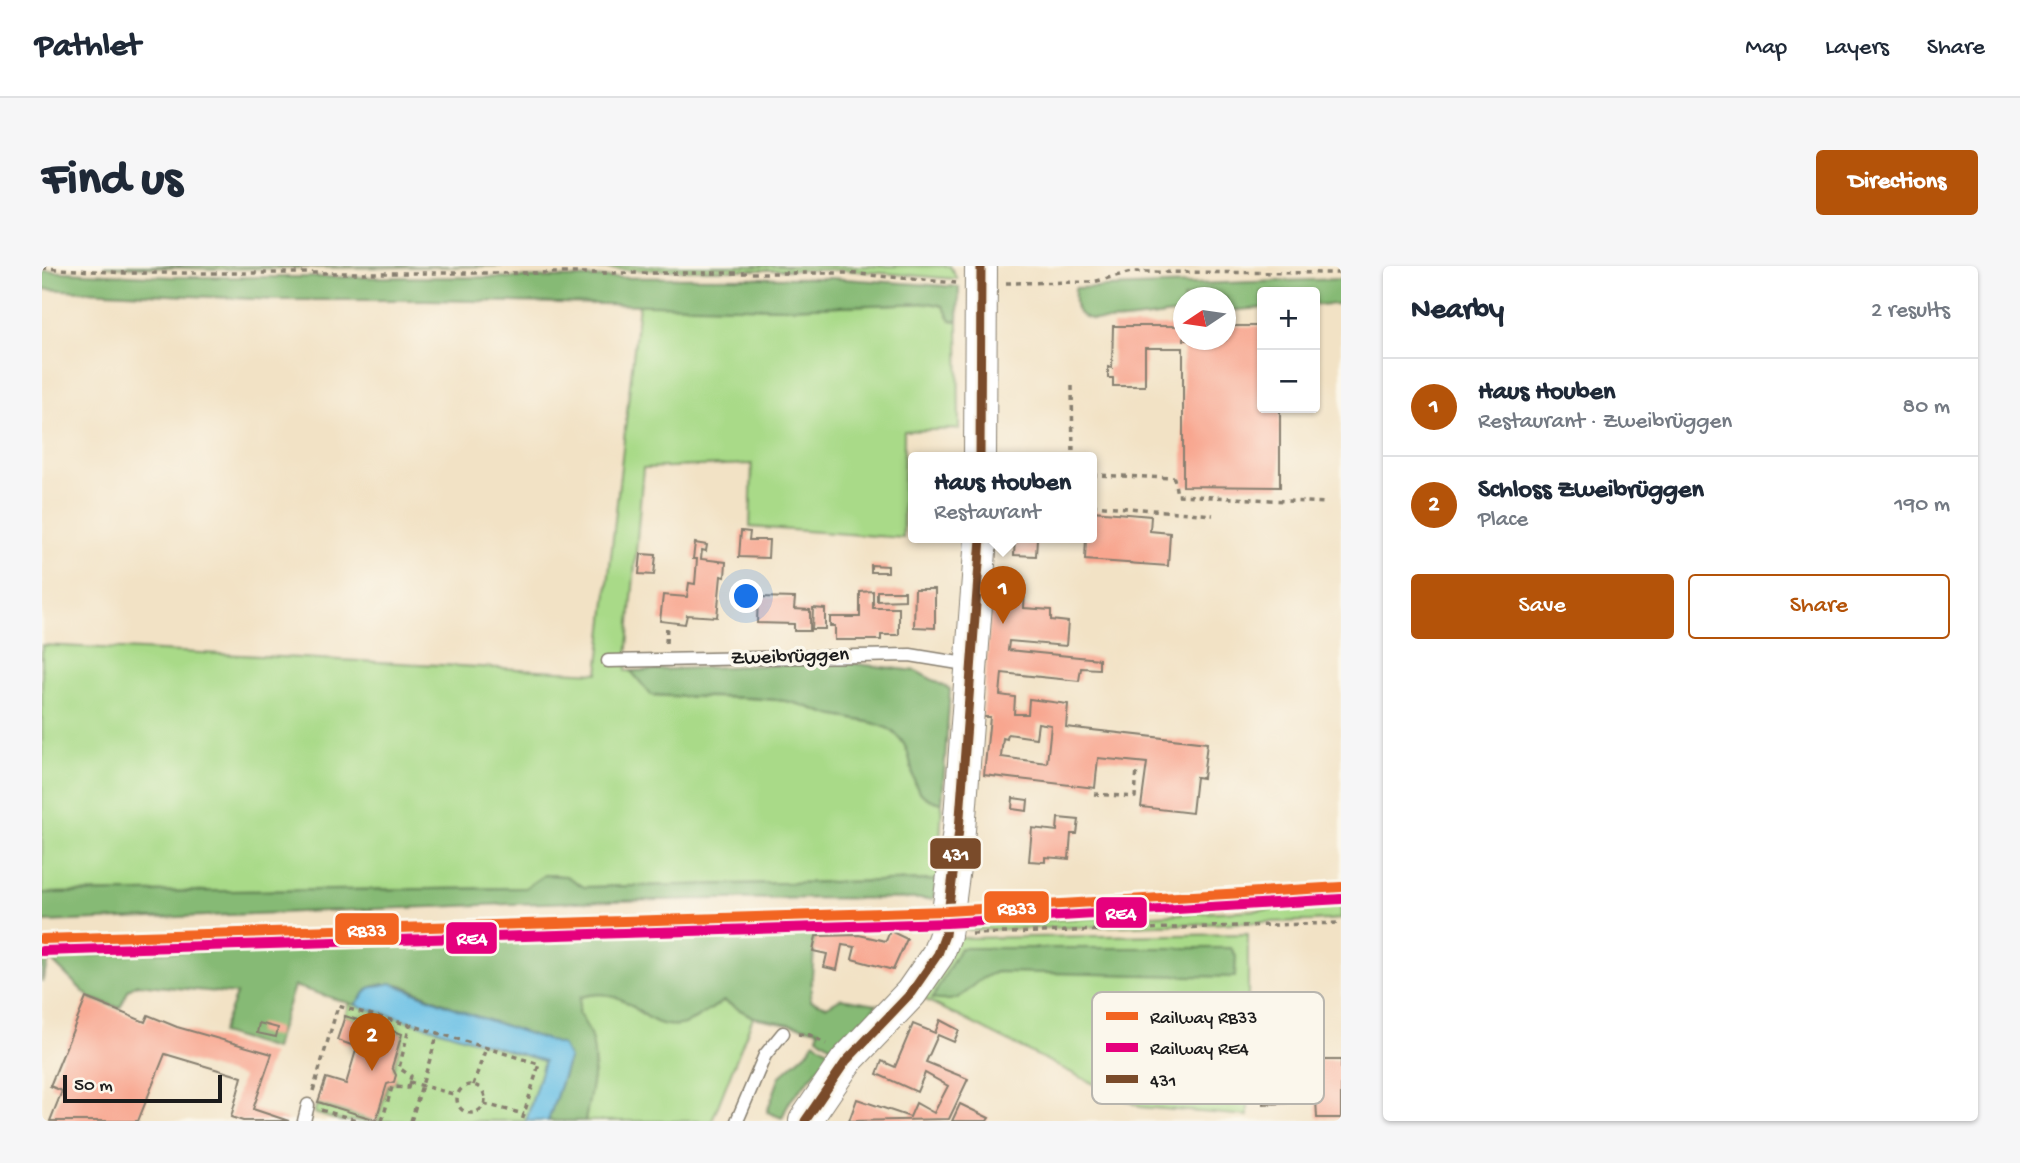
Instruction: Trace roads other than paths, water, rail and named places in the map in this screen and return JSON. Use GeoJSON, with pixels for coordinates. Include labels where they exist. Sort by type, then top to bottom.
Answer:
{"type":"FeatureCollection","features":[{"type":"Feature","properties":{"kind":"street"},"geometry":{"type":"LineString","coordinates":[[980,452],[981,275]]}},
{"type":"Feature","properties":{"kind":"street"},"geometry":{"type":"LineString","coordinates":[[806,1121],[846,1061],[911,993],[938,954],[945,935],[959,830],[981,543]]}},
{"type":"Feature","properties":{"kind":"lane","name":"Zweibrüggen"},"geometry":{"type":"LineString","coordinates":[[608,661],[910,655],[971,665]]}},
{"type":"Feature","properties":{"kind":"lane"},"geometry":{"type":"LineString","coordinates":[[737,1121],[765,1055],[783,1033]]}},
{"type":"Feature","properties":{"kind":"lane"},"geometry":{"type":"LineString","coordinates":[[304,1121],[309,1105]]}},
{"type":"Feature","properties":{"kind":"water"},"geometry":{"type":"Polygon","coordinates":[[[391,983],[467,1013],[562,1045],[569,1058],[548,1121],[526,1121],[544,1061],[355,1005],[369,988],[391,983]]]}},
{"type":"Feature","properties":{"kind":"rail line","name":"RB33"},"geometry":{"type":"LineString","coordinates":[[42,939],[947,911],[1341,887]]}},
{"type":"Feature","properties":{"kind":"rail line","name":"RE4"},"geometry":{"type":"LineString","coordinates":[[42,951],[947,923],[1341,899]]}},
{"type":"Feature","properties":{"kind":"place","name":"Haus Houben"},"geometry":{"type":"Point","coordinates":[1003,624]}},
{"type":"Feature","properties":{"kind":"place","name":"Schloss Zweibrüggen"},"geometry":{"type":"Point","coordinates":[372,1071]}}]}
